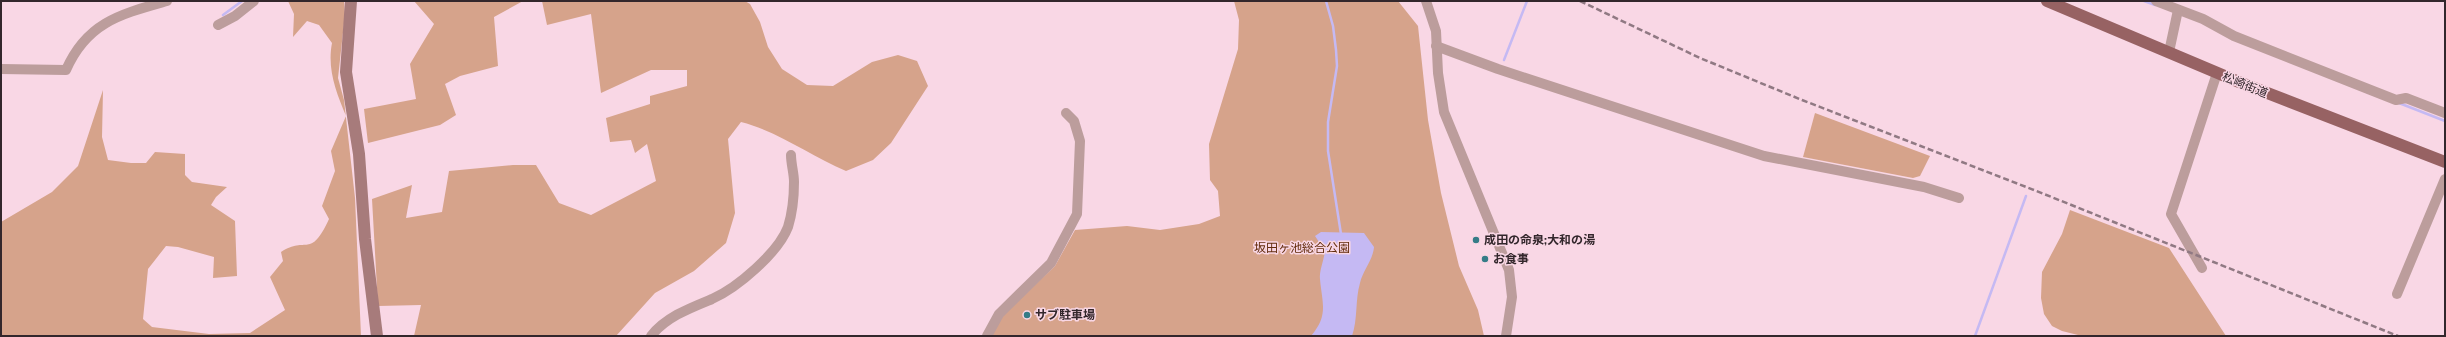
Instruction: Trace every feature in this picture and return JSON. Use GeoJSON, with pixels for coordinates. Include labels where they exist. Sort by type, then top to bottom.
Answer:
{"type":"FeatureCollection","features":[{"type":"Feature","properties":{"kind":"main road","name":"松崎街道"},"geometry":{"type":"LineString","coordinates":[[2047,1],[2217,74],[2445,162]]}},
{"type":"Feature","properties":{"kind":"street"},"geometry":{"type":"LineString","coordinates":[[1,69],[66,70],[78,48],[98,28],[120,14],[167,1]]}},
{"type":"Feature","properties":{"kind":"street"},"geometry":{"type":"LineString","coordinates":[[218,25],[235,16],[254,1]]}},
{"type":"Feature","properties":{"kind":"street"},"geometry":{"type":"LineString","coordinates":[[351,1],[346,72],[360,154],[364,239],[377,336]]}},
{"type":"Feature","properties":{"kind":"street"},"geometry":{"type":"LineString","coordinates":[[1426,1],[1436,31],[1436,46],[1444,112],[1509,270],[1512,298],[1506,336]]}},
{"type":"Feature","properties":{"kind":"street"},"geometry":{"type":"LineString","coordinates":[[2156,1],[2203,19],[2234,36],[2396,100],[2406,98],[2445,113]]}},
{"type":"Feature","properties":{"kind":"street"},"geometry":{"type":"LineString","coordinates":[[2168,52],[2178,10]]}},
{"type":"Feature","properties":{"kind":"street"},"geometry":{"type":"LineString","coordinates":[[1436,46],[1498,70],[1764,156],[1924,187],[1959,198]]}},
{"type":"Feature","properties":{"kind":"street"},"geometry":{"type":"LineString","coordinates":[[2202,268],[2172,214],[2217,74]]}},
{"type":"Feature","properties":{"kind":"street"},"geometry":{"type":"LineString","coordinates":[[987,336],[998,314],[1051,263],[1077,214],[1080,182],[1079,136],[1074,121],[1066,113]]}},
{"type":"Feature","properties":{"kind":"street"},"geometry":{"type":"LineString","coordinates":[[651,336],[658,327],[682,312],[723,294],[777,247],[788,226],[792,205],[794,181],[792,155]]}},
{"type":"Feature","properties":{"kind":"street"},"geometry":{"type":"LineString","coordinates":[[2397,294],[2445,179]]}},
{"type":"Feature","properties":{"kind":"green space"},"geometry":{"type":"Polygon","coordinates":[[[288,1],[344,1],[345,14],[338,78],[344,100],[346,115],[333,80],[331,62],[332,43],[319,25],[307,21],[293,37],[294,14],[288,1]]]}},
{"type":"Feature","properties":{"kind":"green space"},"geometry":{"type":"Polygon","coordinates":[[[414,1],[523,1],[494,17],[498,66],[460,76],[445,84],[456,115],[440,125],[368,143],[364,109],[416,99],[410,64],[434,24],[414,1]]]}},
{"type":"Feature","properties":{"kind":"green space"},"geometry":{"type":"Polygon","coordinates":[[[542,1],[745,1],[750,4],[760,22],[768,47],[782,69],[807,85],[833,86],[872,62],[898,55],[917,61],[928,86],[891,143],[873,160],[846,171],[768,131],[741,122],[728,139],[735,213],[726,243],[694,271],[655,293],[616,336],[414,336],[421,305],[378,306],[372,199],[412,185],[406,218],[442,212],[449,171],[513,165],[536,165],[559,203],[591,215],[656,181],[647,144],[635,153],[631,140],[610,142],[606,118],[650,104],[650,96],[687,86],[687,70],[651,70],[601,93],[591,14],[547,25],[542,1]]]}},
{"type":"Feature","properties":{"kind":"green space","name":"坂田ヶ池総合公園"},"geometry":{"type":"Polygon","coordinates":[[[1234,1],[1398,1],[1418,26],[1428,120],[1441,193],[1459,266],[1478,310],[1484,336],[991,336],[1002,316],[1055,266],[1075,230],[1127,226],[1160,230],[1199,224],[1220,216],[1218,191],[1210,180],[1209,144],[1238,49],[1239,20],[1234,1]]]}},
{"type":"Feature","properties":{"kind":"green space"},"geometry":{"type":"Polygon","coordinates":[[[103,90],[102,137],[108,160],[146,163],[155,152],[185,154],[185,175],[192,182],[227,187],[216,197],[211,205],[235,221],[237,276],[213,278],[214,257],[178,247],[166,246],[148,269],[143,319],[152,327],[209,334],[250,333],[285,310],[270,277],[283,261],[281,252],[290,247],[312,243],[323,231],[329,219],[322,206],[335,171],[331,151],[346,116],[355,198],[361,336],[1,336],[1,222],[52,192],[78,166],[103,90]]]}},
{"type":"Feature","properties":{"kind":"green space"},"geometry":{"type":"Polygon","coordinates":[[[1815,113],[1930,156],[1920,176],[1913,178],[1803,157],[1815,113]]]}},
{"type":"Feature","properties":{"kind":"green space"},"geometry":{"type":"Polygon","coordinates":[[[2070,210],[2169,248],[2226,336],[2082,336],[2062,331],[2052,326],[2044,314],[2041,298],[2042,272],[2062,234],[2070,210]]]}},
{"type":"Feature","properties":{"kind":"shaded area"},"geometry":{"type":"Polygon","coordinates":[[[1321,232],[1364,233],[1374,247],[1372,256],[1360,283],[1352,336],[1311,336],[1317,329],[1323,309],[1320,276],[1325,251],[1315,236],[1321,232]]]}},
{"type":"Feature","properties":{"kind":"waterway"},"geometry":{"type":"LineString","coordinates":[[223,15],[242,1]]}},
{"type":"Feature","properties":{"kind":"waterway"},"geometry":{"type":"LineString","coordinates":[[1326,1],[1333,26],[1337,66],[1328,122],[1328,151],[1341,234]]}},
{"type":"Feature","properties":{"kind":"waterway"},"geometry":{"type":"LineString","coordinates":[[1504,60],[1527,1]]}},
{"type":"Feature","properties":{"kind":"waterway"},"geometry":{"type":"LineString","coordinates":[[2144,1],[2155,5]]}},
{"type":"Feature","properties":{"kind":"waterway"},"geometry":{"type":"LineString","coordinates":[[2399,103],[2445,121]]}},
{"type":"Feature","properties":{"kind":"waterway"},"geometry":{"type":"LineString","coordinates":[[1975,336],[2026,196]]}},
{"type":"Feature","properties":{"kind":"railway"},"geometry":{"type":"LineString","coordinates":[[1580,1],[1700,58],[1802,100],[2034,190],[2398,336]]}},
{"type":"Feature","properties":{"kind":"place","name":"成田の命泉;大和の湯"},"geometry":{"type":"Point","coordinates":[1476,240]}},
{"type":"Feature","properties":{"kind":"place","name":"お食事"},"geometry":{"type":"Point","coordinates":[1485,259]}},
{"type":"Feature","properties":{"kind":"place","name":"サブ駐車場"},"geometry":{"type":"Point","coordinates":[1027,315]}}]}
